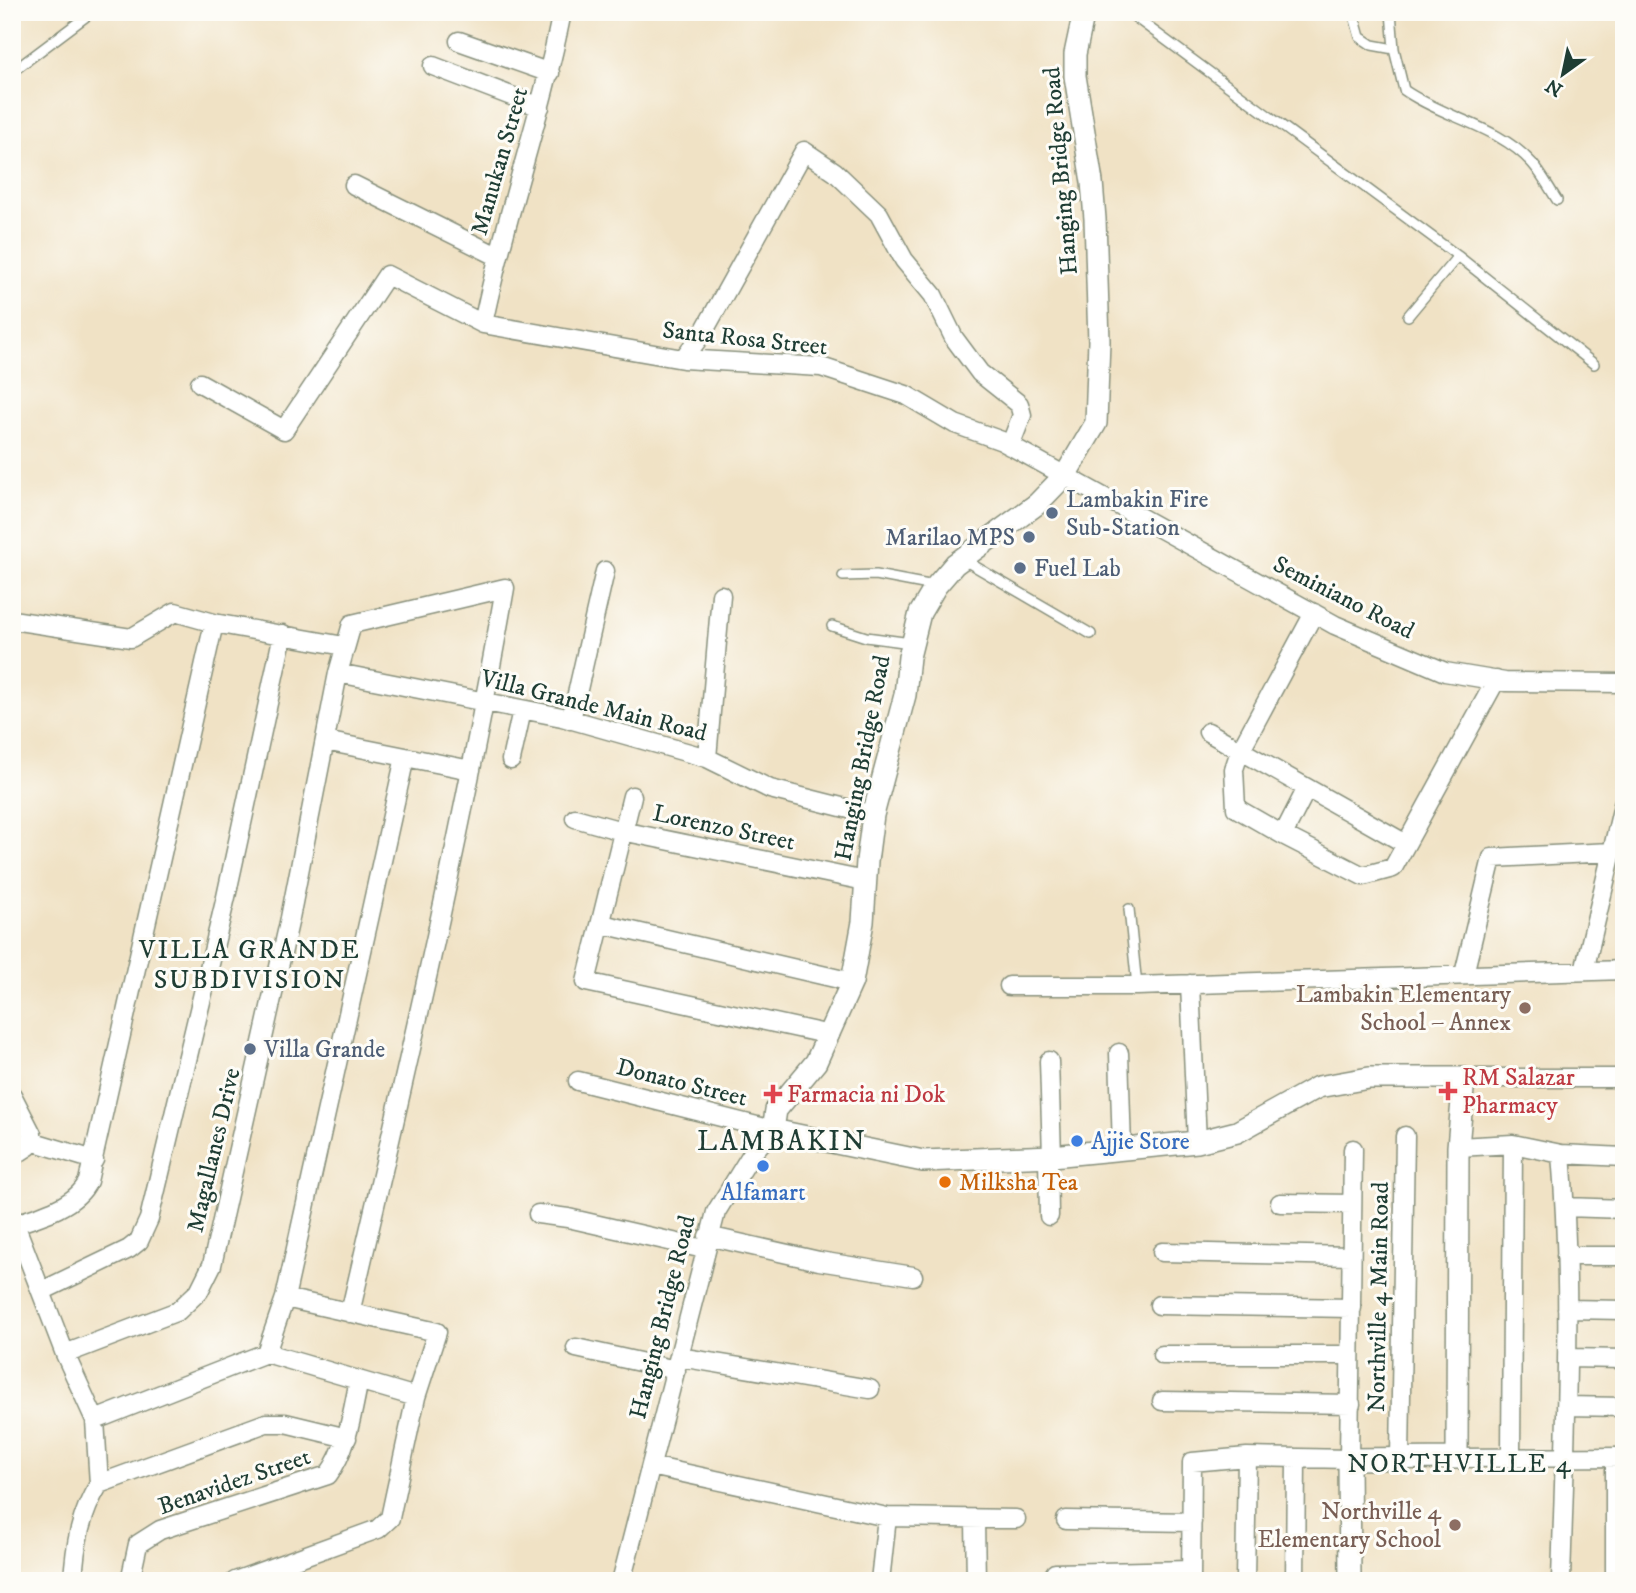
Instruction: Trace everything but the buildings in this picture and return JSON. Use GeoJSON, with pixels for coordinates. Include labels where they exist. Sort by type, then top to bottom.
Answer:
{"type":"FeatureCollection","features":[{"type":"Feature","properties":{"kind":"street","name":"Manukan Street"},"geometry":{"type":"LineString","coordinates":[[483,324],[497,256],[550,73],[562,12]]}},
{"type":"Feature","properties":{"kind":"street","name":"Hanging Bridge Road"},"geometry":{"type":"LineString","coordinates":[[625,1579],[706,1242],[724,1195],[753,1152],[773,1130],[776,1110],[816,1062],[852,982],[863,922],[873,815],[905,695],[911,643],[920,613],[936,586],[962,559],[1037,504],[1066,474],[1096,423],[1099,397],[1093,182],[1078,108],[1075,76],[1075,54],[1084,12]]}},
{"type":"Feature","properties":{"kind":"street"},"geometry":{"type":"LineString","coordinates":[[459,41],[550,73]]}},
{"type":"Feature","properties":{"kind":"street"},"geometry":{"type":"LineString","coordinates":[[433,66],[540,107]]}},
{"type":"Feature","properties":{"kind":"street"},"geometry":{"type":"LineString","coordinates":[[683,359],[704,331],[804,151],[852,187],[879,214],[904,260],[933,295],[960,347],[980,373],[1019,404],[1022,415],[1010,446]]}},
{"type":"Feature","properties":{"kind":"street"},"geometry":{"type":"LineString","coordinates":[[354,185],[497,256]]}},
{"type":"Feature","properties":{"kind":"street","name":"Santa Rosa Street"},"geometry":{"type":"LineString","coordinates":[[200,383],[284,430],[387,275],[483,324],[683,359],[821,366],[906,395],[955,424],[985,433],[1066,474]]}},
{"type":"Feature","properties":{"kind":"street","name":"Seminiano Road"},"geometry":{"type":"LineString","coordinates":[[1066,474],[1335,625],[1445,672],[1496,680],[1624,682]]}},
{"type":"Feature","properties":{"kind":"street"},"geometry":{"type":"LineString","coordinates":[[571,720],[605,571]]}},
{"type":"Feature","properties":{"kind":"street","name":"Magallanes Drive"},"geometry":{"type":"LineString","coordinates":[[65,1354],[178,1311],[199,1291],[209,1274],[290,918],[338,673],[352,624],[505,588],[485,702]]}},
{"type":"Feature","properties":{"kind":"street"},"geometry":{"type":"LineString","coordinates":[[707,758],[721,595]]}},
{"type":"Feature","properties":{"kind":"street"},"geometry":{"type":"LineString","coordinates":[[12,620],[131,638],[175,612],[214,623],[344,646]]}},
{"type":"Feature","properties":{"kind":"street"},"geometry":{"type":"LineString","coordinates":[[1314,613],[1240,751],[1234,769],[1236,808],[1363,876],[1393,868],[1496,680]]}},
{"type":"Feature","properties":{"kind":"street"},"geometry":{"type":"LineString","coordinates":[[73,1581],[77,1533],[88,1501],[99,1484],[95,1420],[65,1354],[13,1224],[75,1199],[83,1192],[94,1160],[214,623]]}},
{"type":"Feature","properties":{"kind":"street"},"geometry":{"type":"LineString","coordinates":[[42,1291],[129,1249],[139,1241],[149,1219],[226,897],[284,634]]}},
{"type":"Feature","properties":{"kind":"street","name":"Villa Grande Main Road"},"geometry":{"type":"LineString","coordinates":[[338,673],[571,720],[707,758],[770,789],[873,815]]}},
{"type":"Feature","properties":{"kind":"street"},"geometry":{"type":"LineString","coordinates":[[349,1313],[429,971],[485,702]]}},
{"type":"Feature","properties":{"kind":"street"},"geometry":{"type":"LineString","coordinates":[[511,760],[522,710]]}},
{"type":"Feature","properties":{"kind":"street"},"geometry":{"type":"LineString","coordinates":[[1208,732],[1306,790],[1406,844]]}},
{"type":"Feature","properties":{"kind":"street"},"geometry":{"type":"LineString","coordinates":[[325,741],[471,770]]}},
{"type":"Feature","properties":{"kind":"street"},"geometry":{"type":"LineString","coordinates":[[266,1353],[285,1298],[405,757]]}},
{"type":"Feature","properties":{"kind":"street"},"geometry":{"type":"LineString","coordinates":[[1283,835],[1306,790]]}},
{"type":"Feature","properties":{"kind":"street"},"geometry":{"type":"LineString","coordinates":[[632,796],[586,982],[830,1035]]}},
{"type":"Feature","properties":{"kind":"street"},"geometry":{"type":"LineString","coordinates":[[1584,971],[1624,802]]}},
{"type":"Feature","properties":{"kind":"street","name":"Lorenzo Street"},"geometry":{"type":"LineString","coordinates":[[575,818],[622,831],[865,881]]}},
{"type":"Feature","properties":{"kind":"street"},"geometry":{"type":"LineString","coordinates":[[1464,974],[1492,858],[1611,852]]}},
{"type":"Feature","properties":{"kind":"street"},"geometry":{"type":"LineString","coordinates":[[602,924],[852,982]]}},
{"type":"Feature","properties":{"kind":"street"},"geometry":{"type":"LineString","coordinates":[[1009,986],[1190,985],[1624,970]]}},
{"type":"Feature","properties":{"kind":"street"},"geometry":{"type":"LineString","coordinates":[[1190,985],[1197,1142]]}},
{"type":"Feature","properties":{"kind":"street"},"geometry":{"type":"LineString","coordinates":[[1119,1053],[1122,1149]]}},
{"type":"Feature","properties":{"kind":"street"},"geometry":{"type":"LineString","coordinates":[[1049,1061],[1049,1216]]}},
{"type":"Feature","properties":{"kind":"street"},"geometry":{"type":"LineString","coordinates":[[773,1130],[923,1161],[1050,1156],[1197,1142],[1237,1132],[1318,1087],[1369,1078],[1624,1079]]}},
{"type":"Feature","properties":{"kind":"street"},"geometry":{"type":"LineString","coordinates":[[1457,1458],[1458,1147],[1464,1078]]}},
{"type":"Feature","properties":{"kind":"street","name":"Donato Street"},"geometry":{"type":"LineString","coordinates":[[578,1081],[773,1130]]}},
{"type":"Feature","properties":{"kind":"street"},"geometry":{"type":"LineString","coordinates":[[12,1095],[28,1124],[31,1141]]}},
{"type":"Feature","properties":{"kind":"street","name":"Northville 4 Main Road"},"geometry":{"type":"LineString","coordinates":[[1401,1458],[1405,1136]]}},
{"type":"Feature","properties":{"kind":"street"},"geometry":{"type":"LineString","coordinates":[[31,1141],[94,1160]]}},
{"type":"Feature","properties":{"kind":"street"},"geometry":{"type":"LineString","coordinates":[[12,1157],[31,1141]]}},
{"type":"Feature","properties":{"kind":"street"},"geometry":{"type":"LineString","coordinates":[[1458,1147],[1513,1144],[1561,1154],[1624,1157]]}},
{"type":"Feature","properties":{"kind":"street"},"geometry":{"type":"LineString","coordinates":[[1511,1456],[1513,1144]]}},
{"type":"Feature","properties":{"kind":"street"},"geometry":{"type":"LineString","coordinates":[[1350,1581],[1353,1149]]}},
{"type":"Feature","properties":{"kind":"street"},"geometry":{"type":"LineString","coordinates":[[1561,1154],[1567,1309],[1561,1581]]}},
{"type":"Feature","properties":{"kind":"street"},"geometry":{"type":"LineString","coordinates":[[1280,1203],[1352,1204]]}},
{"type":"Feature","properties":{"kind":"street"},"geometry":{"type":"LineString","coordinates":[[1565,1207],[1624,1209]]}},
{"type":"Feature","properties":{"kind":"street"},"geometry":{"type":"LineString","coordinates":[[538,1214],[913,1276]]}},
{"type":"Feature","properties":{"kind":"street"},"geometry":{"type":"LineString","coordinates":[[1162,1252],[1351,1256]]}},
{"type":"Feature","properties":{"kind":"street"},"geometry":{"type":"LineString","coordinates":[[1566,1256],[1624,1256]]}},
{"type":"Feature","properties":{"kind":"street"},"geometry":{"type":"LineString","coordinates":[[235,1581],[384,1525],[396,1504],[416,1397],[437,1332],[285,1298]]}},
{"type":"Feature","properties":{"kind":"street"},"geometry":{"type":"LineString","coordinates":[[1159,1304],[1352,1308]]}},
{"type":"Feature","properties":{"kind":"street"},"geometry":{"type":"LineString","coordinates":[[1567,1309],[1624,1310]]}},
{"type":"Feature","properties":{"kind":"street"},"geometry":{"type":"LineString","coordinates":[[576,1349],[870,1389]]}},
{"type":"Feature","properties":{"kind":"street"},"geometry":{"type":"LineString","coordinates":[[95,1420],[266,1353],[416,1397]]}},
{"type":"Feature","properties":{"kind":"street"},"geometry":{"type":"LineString","coordinates":[[1162,1355],[1350,1356]]}},
{"type":"Feature","properties":{"kind":"street"},"geometry":{"type":"LineString","coordinates":[[1567,1359],[1624,1359]]}},
{"type":"Feature","properties":{"kind":"street","name":"Benavidez Street"},"geometry":{"type":"LineString","coordinates":[[130,1581],[138,1545],[160,1530],[318,1481],[328,1475],[337,1463],[347,1437],[359,1380]]}},
{"type":"Feature","properties":{"kind":"street"},"geometry":{"type":"LineString","coordinates":[[1162,1401],[1351,1404]]}},
{"type":"Feature","properties":{"kind":"street"},"geometry":{"type":"LineString","coordinates":[[1566,1406],[1624,1407]]}},
{"type":"Feature","properties":{"kind":"street"},"geometry":{"type":"LineString","coordinates":[[99,1484],[265,1423],[285,1423],[347,1437]]}},
{"type":"Feature","properties":{"kind":"street"},"geometry":{"type":"LineString","coordinates":[[1055,1573],[1191,1576],[1192,1462],[1247,1457],[1349,1459],[1564,1456],[1620,1457],[1615,1581]]}},
{"type":"Feature","properties":{"kind":"street"},"geometry":{"type":"LineString","coordinates":[[1245,1581],[1247,1457]]}},
{"type":"Feature","properties":{"kind":"street"},"geometry":{"type":"LineString","coordinates":[[1295,1581],[1296,1459]]}},
{"type":"Feature","properties":{"kind":"street"},"geometry":{"type":"LineString","coordinates":[[652,1466],[887,1517],[1016,1520]]}},
{"type":"Feature","properties":{"kind":"street"},"geometry":{"type":"LineString","coordinates":[[880,1581],[887,1517]]}},
{"type":"Feature","properties":{"kind":"street"},"geometry":{"type":"LineString","coordinates":[[1066,1520],[1192,1521]]}},
{"type":"Feature","properties":{"kind":"street"},"geometry":{"type":"LineString","coordinates":[[975,1521],[976,1581]]}},
{"type":"Feature","properties":{"kind":"lane"},"geometry":{"type":"LineString","coordinates":[[12,72],[92,12]]}},
{"type":"Feature","properties":{"kind":"lane"},"geometry":{"type":"LineString","coordinates":[[1128,12],[1458,256],[1594,364]]}},
{"type":"Feature","properties":{"kind":"lane"},"geometry":{"type":"LineString","coordinates":[[1353,12],[1360,37],[1372,45],[1394,49]]}},
{"type":"Feature","properties":{"kind":"lane"},"geometry":{"type":"LineString","coordinates":[[1391,12],[1394,49],[1404,89],[1421,102],[1493,134],[1532,163],[1556,200]]}},
{"type":"Feature","properties":{"kind":"lane"},"geometry":{"type":"LineString","coordinates":[[1408,316],[1458,256]]}},
{"type":"Feature","properties":{"kind":"lane"},"geometry":{"type":"LineString","coordinates":[[962,559],[1091,634]]}},
{"type":"Feature","properties":{"kind":"lane"},"geometry":{"type":"LineString","coordinates":[[843,576],[876,575],[936,586]]}},
{"type":"Feature","properties":{"kind":"lane"},"geometry":{"type":"LineString","coordinates":[[832,626],[866,637],[911,643]]}},
{"type":"Feature","properties":{"kind":"lane"},"geometry":{"type":"LineString","coordinates":[[1129,909],[1137,986]]}},
{"type":"Feature","properties":{"kind":"place","name":"Lambakin Fire Sub-Station"},"geometry":{"type":"Point","coordinates":[1052,513]}},
{"type":"Feature","properties":{"kind":"place","name":"Marilao MPS"},"geometry":{"type":"Point","coordinates":[1029,537]}},
{"type":"Feature","properties":{"kind":"place","name":"Fuel Lab"},"geometry":{"type":"Point","coordinates":[1020,568]}},
{"type":"Feature","properties":{"kind":"place","name":"Lambakin Elementary School – Annex"},"geometry":{"type":"Point","coordinates":[1525,1008]}},
{"type":"Feature","properties":{"kind":"place","name":"Villa Grande"},"geometry":{"type":"Point","coordinates":[250,1049]}},
{"type":"Feature","properties":{"kind":"place","name":"RM Salazar Pharmacy"},"geometry":{"type":"Point","coordinates":[1448,1091]}},
{"type":"Feature","properties":{"kind":"place","name":"Farmacia ni Dok"},"geometry":{"type":"Point","coordinates":[773,1094]}},
{"type":"Feature","properties":{"kind":"place","name":"Ajjie Store"},"geometry":{"type":"Point","coordinates":[1077,1141]}},
{"type":"Feature","properties":{"kind":"place","name":"Alfamart"},"geometry":{"type":"Point","coordinates":[763,1166]}},
{"type":"Feature","properties":{"kind":"place","name":"Milksha Tea"},"geometry":{"type":"Point","coordinates":[945,1182]}},
{"type":"Feature","properties":{"kind":"place","name":"Northville 4 Elementary School"},"geometry":{"type":"Point","coordinates":[1455,1525]}},
{"type":"Feature","properties":{"kind":"district","name":"VILLA GRANDE SUBDIVISION"},"geometry":{"type":"Point","coordinates":[250,964]}},
{"type":"Feature","properties":{"kind":"district","name":"LAMBAKIN"},"geometry":{"type":"Point","coordinates":[782,1140]}},
{"type":"Feature","properties":{"kind":"district","name":"NORTHVILLE 4"},"geometry":{"type":"Point","coordinates":[1460,1463]}}]}
